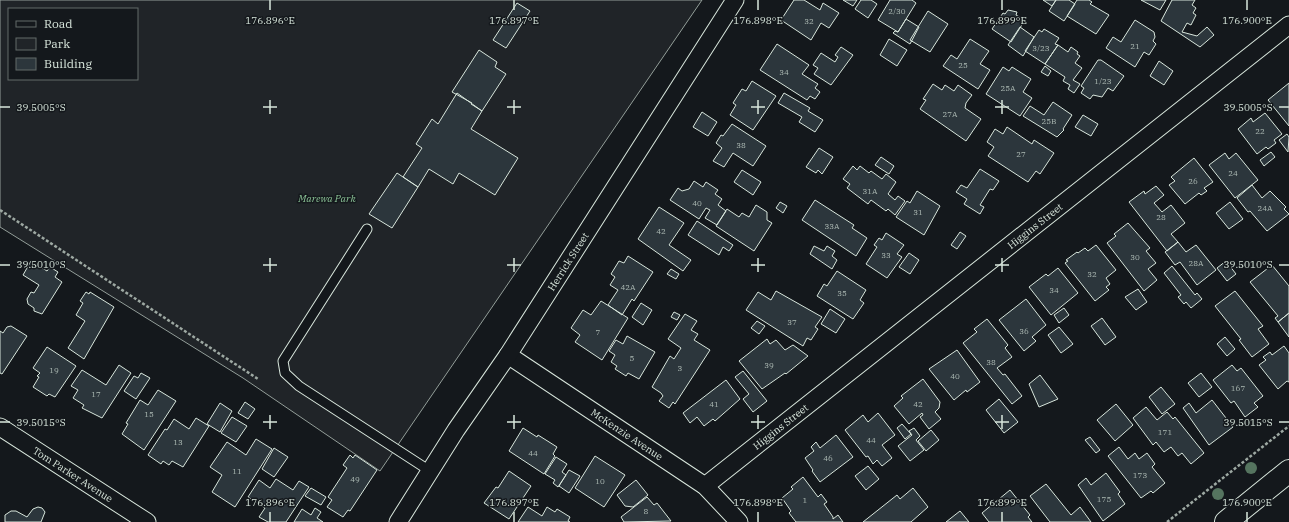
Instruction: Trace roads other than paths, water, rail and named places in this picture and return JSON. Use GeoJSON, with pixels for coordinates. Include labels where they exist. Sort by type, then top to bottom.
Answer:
{"type":"FeatureCollection","features":[{"type":"Feature","properties":{"kind":"main road"},"geometry":{"type":"LineString","coordinates":[[1226,522],[1289,471]]}},
{"type":"Feature","properties":{"kind":"street","name":"Herrick Street"},"geometry":{"type":"LineString","coordinates":[[398,522],[456,430],[508,356],[735,0]]}},
{"type":"Feature","properties":{"kind":"street","name":"Higgins Street"},"geometry":{"type":"LineString","coordinates":[[705,486],[1289,25]]}},
{"type":"Feature","properties":{"kind":"street","name":"McKenzie Avenue"},"geometry":{"type":"LineString","coordinates":[[508,356],[705,486],[739,522]]}},
{"type":"Feature","properties":{"kind":"street","name":"Tom Parker Avenue"},"geometry":{"type":"LineString","coordinates":[[0,427],[146,522]]}},
{"type":"Feature","properties":{"kind":"lane"},"geometry":{"type":"LineString","coordinates":[[367,229],[283,360],[285,373],[299,386],[430,471]]}},
{"type":"Feature","properties":{"kind":"park label","name":"Marewa Park"},"geometry":{"type":"Point","coordinates":[327,198]}}]}
